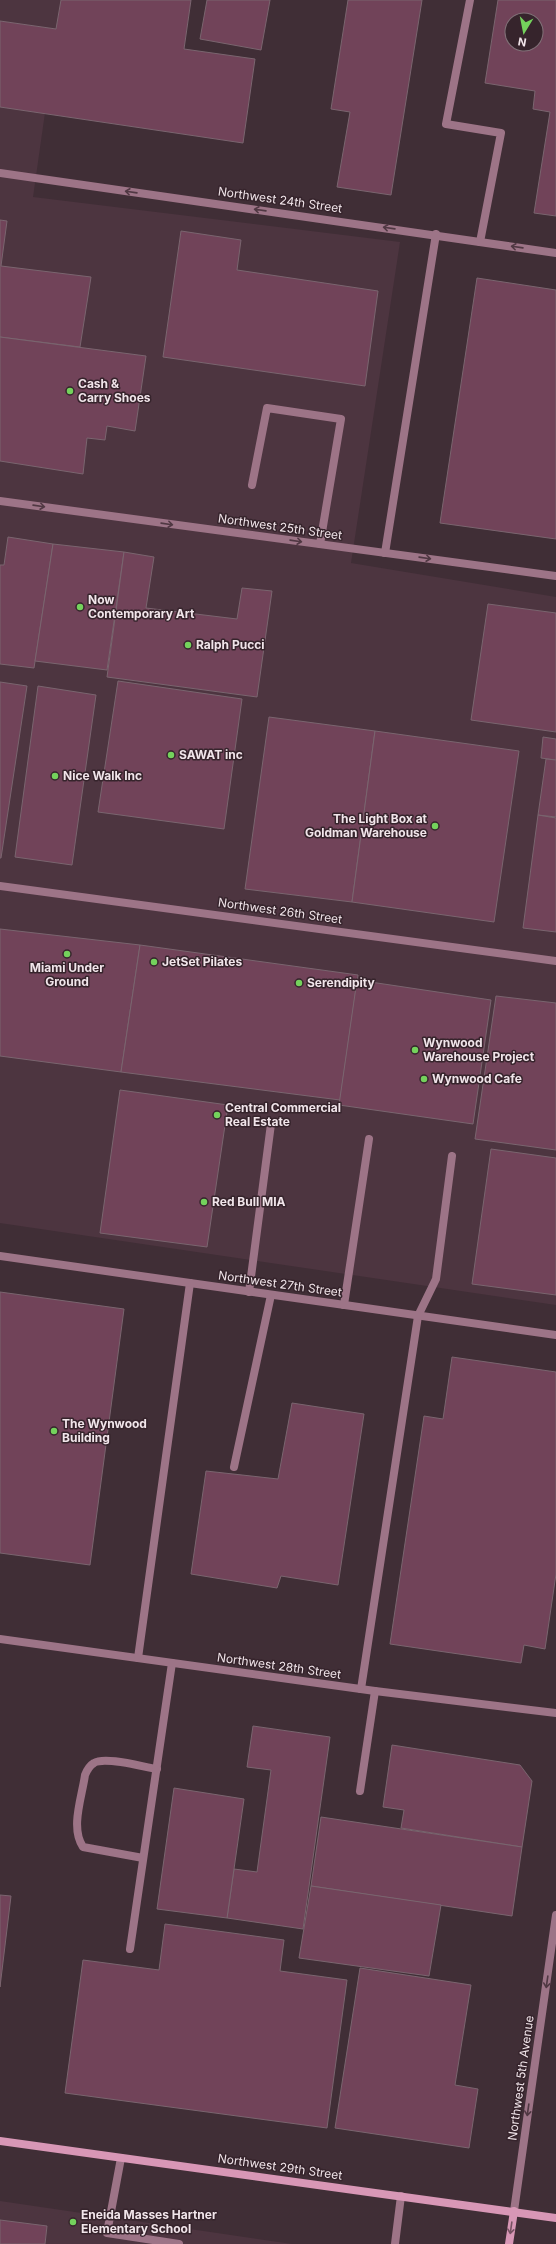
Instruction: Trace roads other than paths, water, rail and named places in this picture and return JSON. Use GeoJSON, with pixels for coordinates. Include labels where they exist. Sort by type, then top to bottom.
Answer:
{"type":"FeatureCollection","features":[{"type":"Feature","properties":{"kind":"street"},"geometry":{"type":"LineString","coordinates":[[470,0],[446,124],[501,133],[480,242]]}},
{"type":"Feature","properties":{"kind":"street","name":"Northwest 24th Street"},"geometry":{"type":"LineString","coordinates":[[0,173],[436,234],[556,253]]}},
{"type":"Feature","properties":{"kind":"street"},"geometry":{"type":"LineString","coordinates":[[385,553],[436,234]]}},
{"type":"Feature","properties":{"kind":"street"},"geometry":{"type":"LineString","coordinates":[[252,485],[267,408],[341,419],[320,544]]}},
{"type":"Feature","properties":{"kind":"street","name":"Northwest 25th Street"},"geometry":{"type":"LineString","coordinates":[[0,501],[556,576]]}},
{"type":"Feature","properties":{"kind":"street","name":"Northwest 26th Street"},"geometry":{"type":"LineString","coordinates":[[0,886],[556,961]]}},
{"type":"Feature","properties":{"kind":"street"},"geometry":{"type":"LineString","coordinates":[[249,1292],[271,1124]]}},
{"type":"Feature","properties":{"kind":"street"},"geometry":{"type":"LineString","coordinates":[[344,1305],[369,1139]]}},
{"type":"Feature","properties":{"kind":"street"},"geometry":{"type":"LineString","coordinates":[[361,1689],[418,1316],[436,1278],[452,1156]]}},
{"type":"Feature","properties":{"kind":"street","name":"Northwest 27th Street"},"geometry":{"type":"LineString","coordinates":[[0,1256],[556,1336]]}},
{"type":"Feature","properties":{"kind":"street"},"geometry":{"type":"LineString","coordinates":[[138,1658],[190,1283]]}},
{"type":"Feature","properties":{"kind":"street"},"geometry":{"type":"LineString","coordinates":[[234,1467],[271,1295]]}},
{"type":"Feature","properties":{"kind":"street","name":"Northwest 28th Street"},"geometry":{"type":"LineString","coordinates":[[0,1639],[375,1691],[556,1713]]}},
{"type":"Feature","properties":{"kind":"street"},"geometry":{"type":"LineString","coordinates":[[130,1950],[172,1663]]}},
{"type":"Feature","properties":{"kind":"street"},"geometry":{"type":"LineString","coordinates":[[360,1791],[375,1691]]}},
{"type":"Feature","properties":{"kind":"street"},"geometry":{"type":"LineString","coordinates":[[143,1858],[83,1847],[78,1840],[77,1831],[85,1775],[88,1767],[95,1762],[104,1760],[157,1769]]}},
{"type":"Feature","properties":{"kind":"street","name":"Northwest 5th Avenue"},"geometry":{"type":"LineString","coordinates":[[509,2244],[556,1915]]}},
{"type":"Feature","properties":{"kind":"street","name":"Northwest 29th Street"},"geometry":{"type":"LineString","coordinates":[[0,2141],[556,2218]]}},
{"type":"Feature","properties":{"kind":"street"},"geometry":{"type":"LineString","coordinates":[[121,2158],[107,2232],[180,2244]]}},
{"type":"Feature","properties":{"kind":"street"},"geometry":{"type":"LineString","coordinates":[[395,2244],[402,2196]]}},
{"type":"Feature","properties":{"kind":"place","name":"Cash & Carry Shoes"},"geometry":{"type":"Point","coordinates":[70,391]}},
{"type":"Feature","properties":{"kind":"place","name":"Now Contemporary Art"},"geometry":{"type":"Point","coordinates":[80,607]}},
{"type":"Feature","properties":{"kind":"place","name":"Ralph Pucci"},"geometry":{"type":"Point","coordinates":[188,645]}},
{"type":"Feature","properties":{"kind":"place","name":"SAWAT inc"},"geometry":{"type":"Point","coordinates":[171,755]}},
{"type":"Feature","properties":{"kind":"place","name":"Nice Walk Inc"},"geometry":{"type":"Point","coordinates":[55,776]}},
{"type":"Feature","properties":{"kind":"place","name":"The Light Box at Goldman Warehouse"},"geometry":{"type":"Point","coordinates":[435,826]}},
{"type":"Feature","properties":{"kind":"place","name":"Miami Under Ground"},"geometry":{"type":"Point","coordinates":[67,954]}},
{"type":"Feature","properties":{"kind":"place","name":"JetSet Pilates"},"geometry":{"type":"Point","coordinates":[154,962]}},
{"type":"Feature","properties":{"kind":"place","name":"Serendipity"},"geometry":{"type":"Point","coordinates":[299,983]}},
{"type":"Feature","properties":{"kind":"place","name":"Wynwood Warehouse Project"},"geometry":{"type":"Point","coordinates":[415,1050]}},
{"type":"Feature","properties":{"kind":"place","name":"Wynwood Cafe"},"geometry":{"type":"Point","coordinates":[424,1079]}},
{"type":"Feature","properties":{"kind":"place","name":"Central Commercial Real Estate"},"geometry":{"type":"Point","coordinates":[217,1115]}},
{"type":"Feature","properties":{"kind":"place","name":"Red Bull MIA"},"geometry":{"type":"Point","coordinates":[204,1202]}},
{"type":"Feature","properties":{"kind":"place","name":"The Wynwood Building"},"geometry":{"type":"Point","coordinates":[54,1431]}},
{"type":"Feature","properties":{"kind":"place","name":"Eneida Masses Hartner Elementary School"},"geometry":{"type":"Point","coordinates":[73,2222]}}]}
